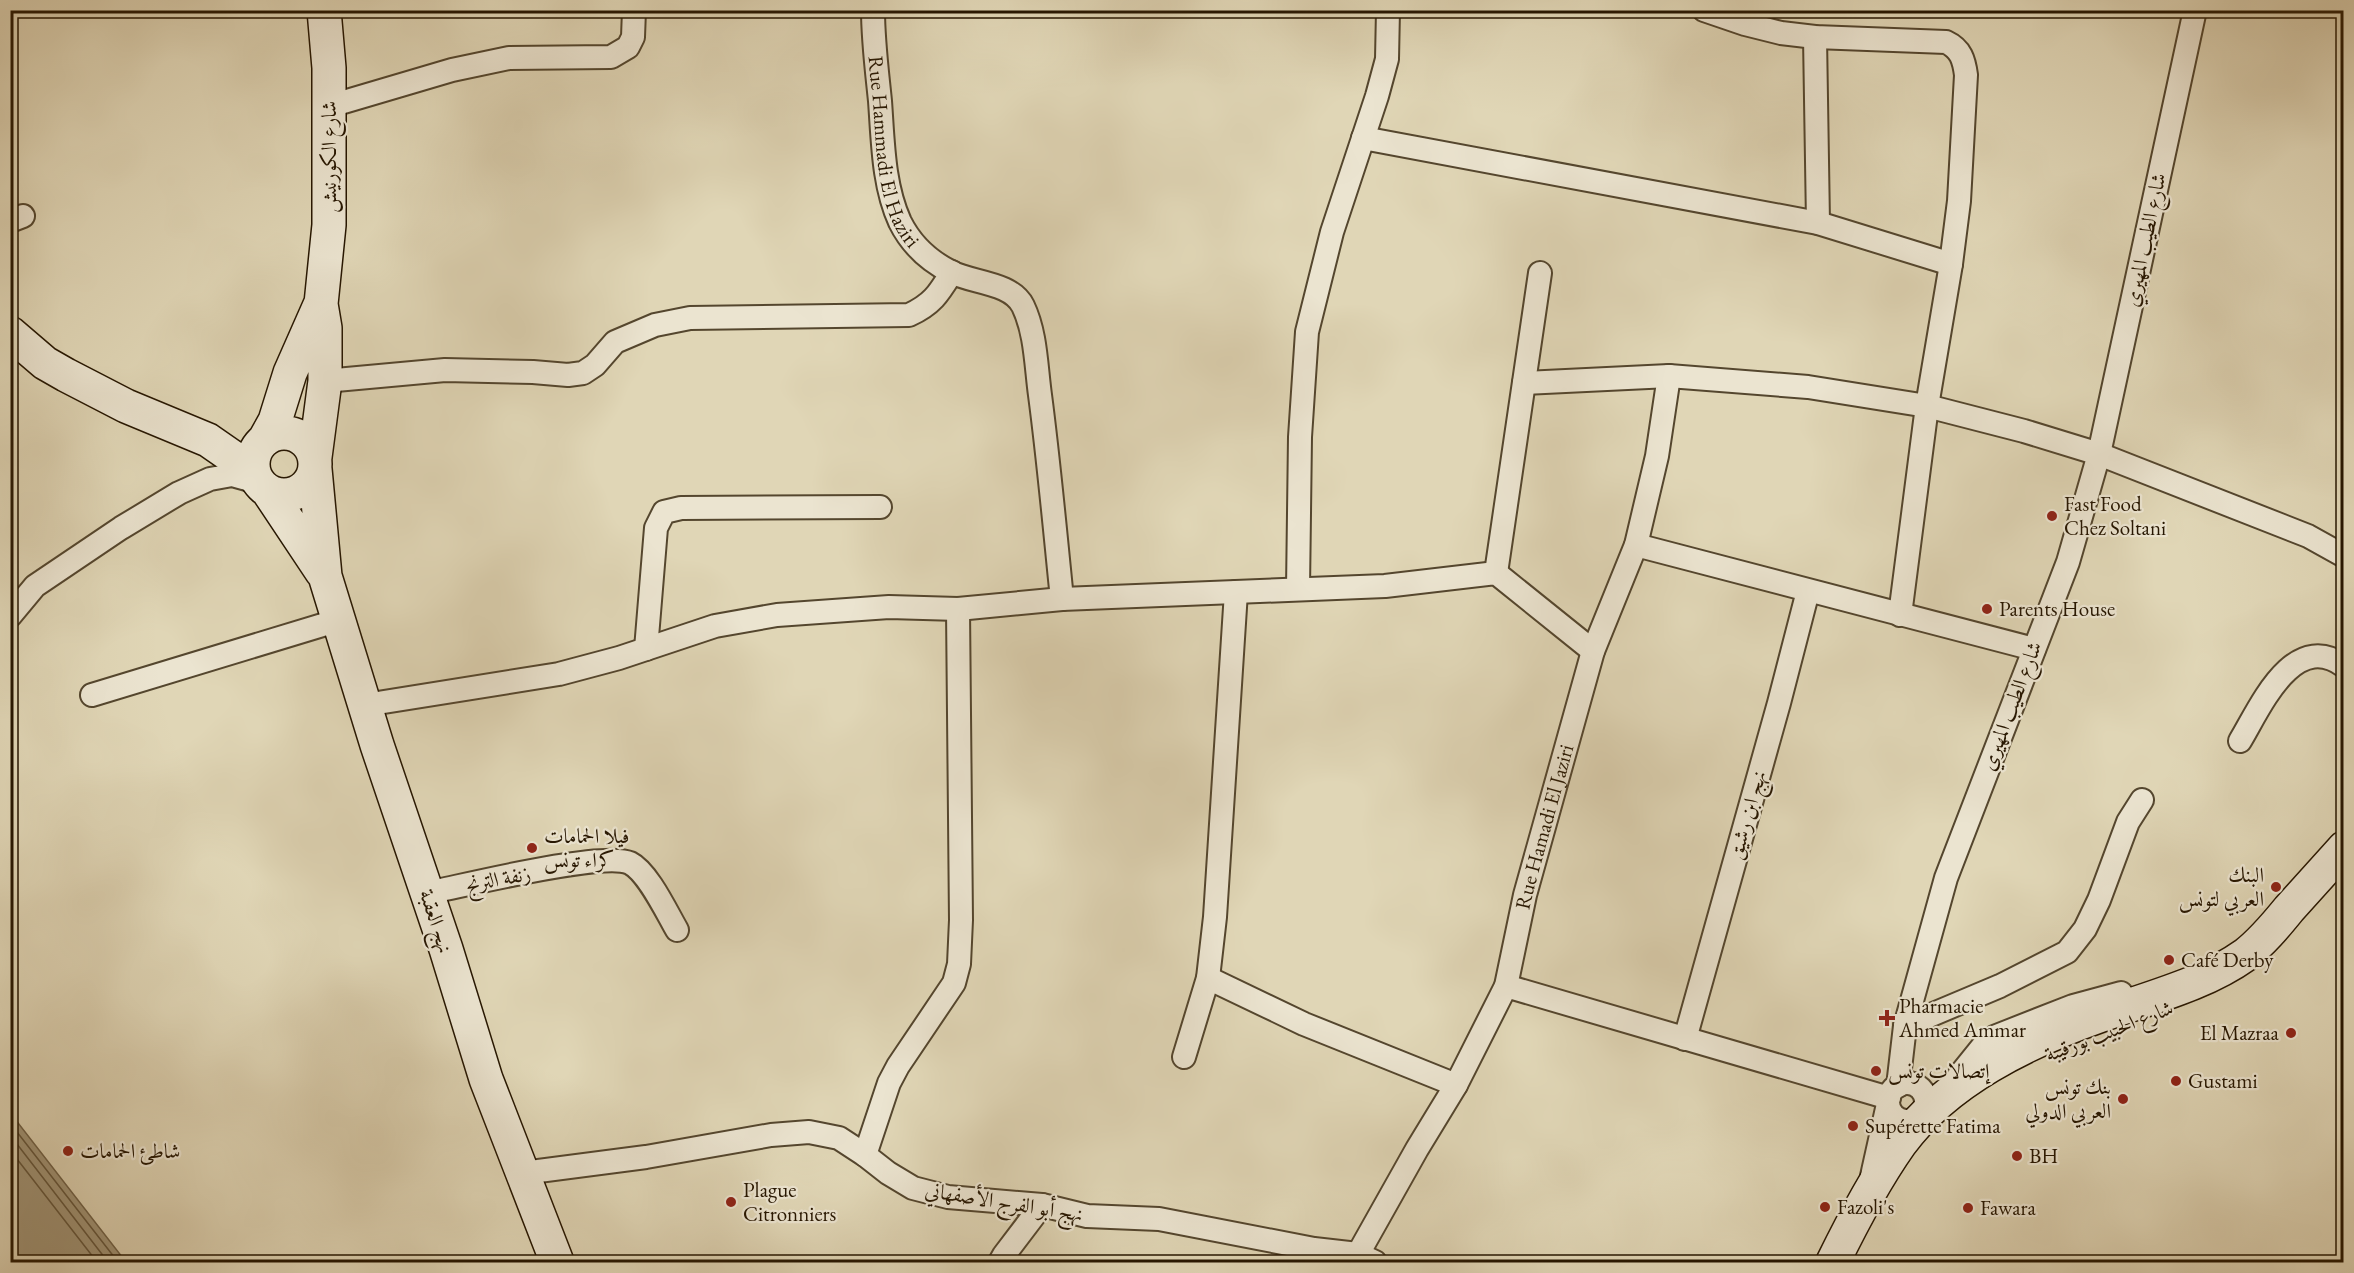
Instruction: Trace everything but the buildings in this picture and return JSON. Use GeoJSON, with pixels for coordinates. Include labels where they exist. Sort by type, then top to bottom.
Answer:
{"type":"FeatureCollection","features":[{"type":"Feature","properties":{"kind":"street","name":"شارع الكورنيش"},"geometry":{"type":"LineString","coordinates":[[321,304],[329,225],[330,106],[324,10]]}},
{"type":"Feature","properties":{"kind":"street"},"geometry":{"type":"LineString","coordinates":[[330,106],[452,70],[509,58],[611,57],[628,47],[633,37],[634,10]]}},
{"type":"Feature","properties":{"kind":"street","name":"Rue Hammadi El Haziri"},"geometry":{"type":"LineString","coordinates":[[873,10],[889,192],[900,222],[916,248],[952,272],[1004,289],[1022,303],[1026,314],[1034,344],[1062,599]]}},
{"type":"Feature","properties":{"kind":"street"},"geometry":{"type":"LineString","coordinates":[[1298,589],[1300,438],[1307,332],[1332,232],[1387,59],[1388,10]]}},
{"type":"Feature","properties":{"kind":"street"},"geometry":{"type":"LineString","coordinates":[[1704,10],[1781,33],[1815,37],[1946,42],[1957,49],[1962,56],[1966,75],[1959,201],[1951,264],[1927,406],[1900,615]]}},
{"type":"Feature","properties":{"kind":"street","name":"شارع الطيب المهيري"},"geometry":{"type":"LineString","coordinates":[[1892,1096],[1905,1026],[1946,878],[2068,562],[2099,454],[2195,10]]}},
{"type":"Feature","properties":{"kind":"street"},"geometry":{"type":"LineString","coordinates":[[1815,37],[1818,223]]}},
{"type":"Feature","properties":{"kind":"street"},"geometry":{"type":"LineString","coordinates":[[1363,138],[1818,223],[1951,264]]}},
{"type":"Feature","properties":{"kind":"street"},"geometry":{"type":"LineString","coordinates":[[325,381],[445,370],[568,375],[583,373],[595,365],[615,342],[655,325],[690,318],[909,315],[926,307],[937,297],[952,272]]}},
{"type":"Feature","properties":{"kind":"street"},"geometry":{"type":"LineString","coordinates":[[1496,573],[1540,273]]}},
{"type":"Feature","properties":{"kind":"street"},"geometry":{"type":"LineString","coordinates":[[10,333],[45,363],[66,375],[126,406],[208,440],[261,466],[279,495],[291,495],[303,490],[310,481],[315,463],[325,381],[325,328],[321,304]]}},
{"type":"Feature","properties":{"kind":"street"},"geometry":{"type":"LineString","coordinates":[[321,304],[290,373],[261,466],[325,576]]}},
{"type":"Feature","properties":{"kind":"street"},"geometry":{"type":"LineString","coordinates":[[1524,383],[1669,376],[1808,387],[1927,406],[2024,431],[2099,454],[2308,536],[2343,556]]}},
{"type":"Feature","properties":{"kind":"street","name":"Rue Hamadi El Jaziri"},"geometry":{"type":"LineString","coordinates":[[1366,1258],[1417,1149],[1456,1085],[1506,986],[1525,895],[1593,651],[1636,545],[1656,456],[1669,376]]}},
{"type":"Feature","properties":{"kind":"street"},"geometry":{"type":"LineString","coordinates":[[10,616],[35,586],[121,528],[179,493],[210,479],[261,466],[281,433],[299,437],[311,449],[315,463],[325,576]]}},
{"type":"Feature","properties":{"kind":"street"},"geometry":{"type":"LineString","coordinates":[[646,649],[656,528],[664,512],[681,508],[880,507]]}},
{"type":"Feature","properties":{"kind":"street"},"geometry":{"type":"LineString","coordinates":[[1636,545],[2034,649]]}},
{"type":"Feature","properties":{"kind":"street"},"geometry":{"type":"LineString","coordinates":[[365,705],[559,674],[716,626],[777,615],[889,607],[958,609],[1062,599],[1385,586],[1496,573],[1593,651]]}},
{"type":"Feature","properties":{"kind":"street","name":"نهج العقبة"},"geometry":{"type":"LineString","coordinates":[[325,576],[486,1079],[557,1263]]}},
{"type":"Feature","properties":{"kind":"street","name":"نهج ابن رشيق"},"geometry":{"type":"LineString","coordinates":[[1685,1039],[1808,591]]}},
{"type":"Feature","properties":{"kind":"street"},"geometry":{"type":"LineString","coordinates":[[1184,1057],[1208,978],[1215,917],[1236,592]]}},
{"type":"Feature","properties":{"kind":"street"},"geometry":{"type":"LineString","coordinates":[[865,1155],[889,1083],[954,983],[959,964],[961,908],[958,609]]}},
{"type":"Feature","properties":{"kind":"street"},"geometry":{"type":"LineString","coordinates":[[92,695],[339,620]]}},
{"type":"Feature","properties":{"kind":"street"},"geometry":{"type":"LineString","coordinates":[[2240,741],[2276,682],[2289,668],[2301,660],[2314,657],[2327,657],[2343,666]]}},
{"type":"Feature","properties":{"kind":"street"},"geometry":{"type":"LineString","coordinates":[[1905,1026],[2000,986],[2067,952],[2085,929],[2099,900],[2128,822],[2142,800]]}},
{"type":"Feature","properties":{"kind":"street","name":"شارع الحبيب بورقيبة"},"geometry":{"type":"LineString","coordinates":[[2268,937],[2274,914],[2343,828]]}},
{"type":"Feature","properties":{"kind":"street","name":"شارع الحبيب بورقيبة"},"geometry":{"type":"LineString","coordinates":[[2268,937],[2343,848]]}},
{"type":"Feature","properties":{"kind":"street","name":"زنفة الترنج"},"geometry":{"type":"LineString","coordinates":[[427,893],[519,873],[595,862],[619,861],[630,864],[645,877],[677,930]]}},
{"type":"Feature","properties":{"kind":"street","name":"شارع الحبيب بورقيبة"},"geometry":{"type":"LineString","coordinates":[[1833,1263],[1867,1196],[1901,1143],[1994,1063],[2061,1029],[2192,983],[2219,971],[2268,937],[2343,871]]}},
{"type":"Feature","properties":{"kind":"street"},"geometry":{"type":"LineString","coordinates":[[1208,978],[1304,1024],[1456,1085]]}},
{"type":"Feature","properties":{"kind":"street"},"geometry":{"type":"LineString","coordinates":[[1506,986],[1685,1039],[1892,1096]]}},
{"type":"Feature","properties":{"kind":"street"},"geometry":{"type":"LineString","coordinates":[[1905,1083],[1918,1087],[1923,1093],[1931,1115],[1902,1120],[1891,1111],[1892,1096],[1905,1083]]}},
{"type":"Feature","properties":{"kind":"street","name":"شارع الحبيب بورقيبة"},"geometry":{"type":"LineString","coordinates":[[1867,1196],[1892,1096]]}},
{"type":"Feature","properties":{"kind":"street","name":"شارع الحبيب بورقيبة"},"geometry":{"type":"LineString","coordinates":[[1850,1263],[1881,1204],[1915,1154],[1931,1115]]}},
{"type":"Feature","properties":{"kind":"street","name":"نهج أبو الفرج الأصفهاني"},"geometry":{"type":"LineString","coordinates":[[523,1173],[646,1157],[771,1135],[809,1132],[839,1138],[913,1188],[948,1197],[1042,1205],[1087,1216],[1159,1219],[1366,1258]]}},
{"type":"Feature","properties":{"kind":"street"},"geometry":{"type":"LineString","coordinates":[[1000,1263],[1042,1205]]}},
{"type":"Feature","properties":{"kind":"water"},"geometry":{"type":"Polygon","coordinates":[[[10,1115],[15,1119],[126,1262],[11,1262],[10,1115]]]}},
{"type":"Feature","properties":{"kind":"place","name":"Fast Food Chez Soltani"},"geometry":{"type":"Point","coordinates":[2052,516]}},
{"type":"Feature","properties":{"kind":"place","name":"Parents House"},"geometry":{"type":"Point","coordinates":[1987,609]}},
{"type":"Feature","properties":{"kind":"place","name":"فيلا الحمامات كراء تونس"},"geometry":{"type":"Point","coordinates":[532,848]}},
{"type":"Feature","properties":{"kind":"place","name":"البنك العربي لتونس"},"geometry":{"type":"Point","coordinates":[2276,887]}},
{"type":"Feature","properties":{"kind":"place","name":"Café Derby"},"geometry":{"type":"Point","coordinates":[2169,960]}},
{"type":"Feature","properties":{"kind":"place","name":"Pharmacie Ahmed Ammar"},"geometry":{"type":"Point","coordinates":[1887,1018]}},
{"type":"Feature","properties":{"kind":"place","name":"El Mazraa"},"geometry":{"type":"Point","coordinates":[2291,1033]}},
{"type":"Feature","properties":{"kind":"place","name":"إتصالات تونس"},"geometry":{"type":"Point","coordinates":[1876,1071]}},
{"type":"Feature","properties":{"kind":"place","name":"Gustami"},"geometry":{"type":"Point","coordinates":[2176,1081]}},
{"type":"Feature","properties":{"kind":"place","name":"بنك تونس العربي الدولي"},"geometry":{"type":"Point","coordinates":[2123,1099]}},
{"type":"Feature","properties":{"kind":"place","name":"Supérette Fatima"},"geometry":{"type":"Point","coordinates":[1853,1126]}},
{"type":"Feature","properties":{"kind":"place","name":"شاطئ الحمامات"},"geometry":{"type":"Point","coordinates":[68,1151]}},
{"type":"Feature","properties":{"kind":"place","name":"BH"},"geometry":{"type":"Point","coordinates":[2017,1156]}},
{"type":"Feature","properties":{"kind":"place","name":"Plague Citronniers"},"geometry":{"type":"Point","coordinates":[731,1202]}},
{"type":"Feature","properties":{"kind":"place","name":"Fazoli's"},"geometry":{"type":"Point","coordinates":[1825,1207]}},
{"type":"Feature","properties":{"kind":"place","name":"Fawara"},"geometry":{"type":"Point","coordinates":[1968,1208]}}]}
